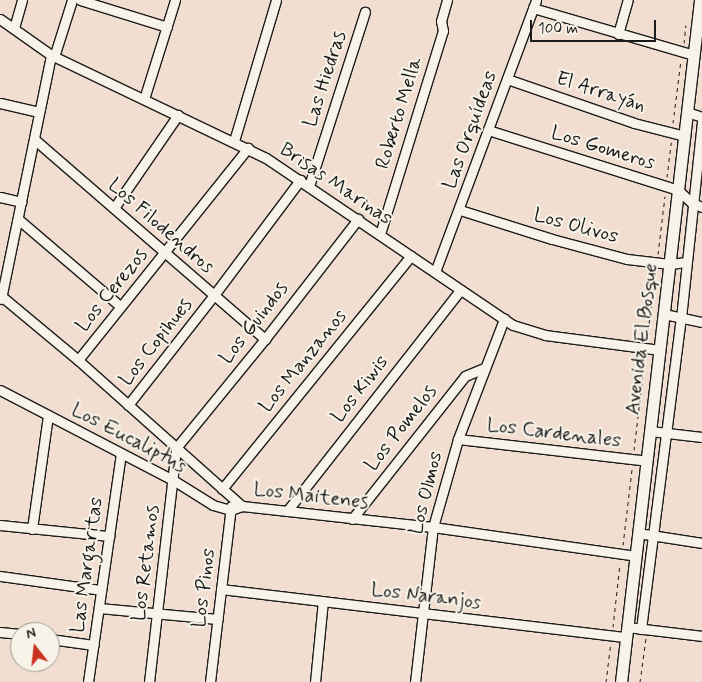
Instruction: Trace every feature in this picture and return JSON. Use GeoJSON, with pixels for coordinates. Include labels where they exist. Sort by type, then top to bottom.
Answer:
{"type":"FeatureCollection","features":[{"type":"Feature","properties":{"kind":"main road","name":"Avenida El Bosque"},"geometry":{"type":"LineString","coordinates":[[621,682],[678,190],[696,61],[700,0]]}},
{"type":"Feature","properties":{"kind":"street"},"geometry":{"type":"LineString","coordinates":[[14,28],[22,0]]}},
{"type":"Feature","properties":{"kind":"street"},"geometry":{"type":"LineString","coordinates":[[0,298],[52,56],[72,0]]}},
{"type":"Feature","properties":{"kind":"street"},"geometry":{"type":"LineString","coordinates":[[80,0],[167,26]]}},
{"type":"Feature","properties":{"kind":"street"},"geometry":{"type":"LineString","coordinates":[[144,99],[175,0]]}},
{"type":"Feature","properties":{"kind":"street"},"geometry":{"type":"LineString","coordinates":[[234,141],[276,0]]}},
{"type":"Feature","properties":{"kind":"street","name":"Roberto Mella"},"geometry":{"type":"LineString","coordinates":[[380,234],[443,31],[441,21],[448,0]]}},
{"type":"Feature","properties":{"kind":"street"},"geometry":{"type":"LineString","coordinates":[[618,34],[628,0]]}},
{"type":"Feature","properties":{"kind":"street"},"geometry":{"type":"LineString","coordinates":[[534,4],[696,61]]}},
{"type":"Feature","properties":{"kind":"street","name":"Las Orquídeas"},"geometry":{"type":"LineString","coordinates":[[435,272],[460,210],[534,4]]}},
{"type":"Feature","properties":{"kind":"street","name":"Las Hiedras"},"geometry":{"type":"LineString","coordinates":[[309,186],[365,12]]}},
{"type":"Feature","properties":{"kind":"street","name":"Brisas Marinas"},"geometry":{"type":"LineString","coordinates":[[0,19],[52,56],[248,148],[309,186],[504,319],[523,329],[545,335],[660,350]]}},
{"type":"Feature","properties":{"kind":"street","name":"El Arrayán"},"geometry":{"type":"LineString","coordinates":[[507,79],[634,122],[685,136]]}},
{"type":"Feature","properties":{"kind":"street"},"geometry":{"type":"LineString","coordinates":[[0,103],[39,112]]}},
{"type":"Feature","properties":{"kind":"street"},"geometry":{"type":"LineString","coordinates":[[688,112],[702,117]]}},
{"type":"Feature","properties":{"kind":"street"},"geometry":{"type":"LineString","coordinates":[[114,208],[178,115]]}},
{"type":"Feature","properties":{"kind":"street","name":"Avenida El Bosque"},"geometry":{"type":"LineString","coordinates":[[642,629],[681,318],[702,122]]}},
{"type":"Feature","properties":{"kind":"street","name":"Los Gomeros"},"geometry":{"type":"LineString","coordinates":[[488,130],[678,190],[692,203],[702,206]]}},
{"type":"Feature","properties":{"kind":"street","name":"Los Filodendros"},"geometry":{"type":"LineString","coordinates":[[34,139],[265,339]]}},
{"type":"Feature","properties":{"kind":"street","name":"Los Cerezos"},"geometry":{"type":"LineString","coordinates":[[78,360],[248,148]]}},
{"type":"Feature","properties":{"kind":"street","name":"Los Copihues"},"geometry":{"type":"LineString","coordinates":[[128,405],[214,295],[300,180]]}},
{"type":"Feature","properties":{"kind":"street"},"geometry":{"type":"LineString","coordinates":[[0,197],[21,202]]}},
{"type":"Feature","properties":{"kind":"street","name":"Los Olivos"},"geometry":{"type":"LineString","coordinates":[[460,210],[552,239],[618,256],[670,264],[686,262]]}},
{"type":"Feature","properties":{"kind":"street"},"geometry":{"type":"LineString","coordinates":[[18,219],[120,307]]}},
{"type":"Feature","properties":{"kind":"street","name":"Los Guindos"},"geometry":{"type":"LineString","coordinates":[[176,448],[265,339],[358,219]]}},
{"type":"Feature","properties":{"kind":"street","name":"Los Manzanos"},"geometry":{"type":"LineString","coordinates":[[222,489],[411,256]]}},
{"type":"Feature","properties":{"kind":"street","name":"Los Kiwis"},"geometry":{"type":"LineString","coordinates":[[287,511],[460,290]]}},
{"type":"Feature","properties":{"kind":"street","name":"Los Maitenes"},"geometry":{"type":"LineString","coordinates":[[0,298],[78,360],[242,506],[433,527],[636,556]]}},
{"type":"Feature","properties":{"kind":"street"},"geometry":{"type":"LineString","coordinates":[[664,314],[702,322]]}},
{"type":"Feature","properties":{"kind":"street","name":"Los Olmos"},"geometry":{"type":"LineString","coordinates":[[415,682],[433,527],[458,439],[504,319]]}},
{"type":"Feature","properties":{"kind":"street","name":"Los Pomelos"},"geometry":{"type":"LineString","coordinates":[[352,519],[465,376],[484,368]]}},
{"type":"Feature","properties":{"kind":"street","name":"Los Eucaliptus"},"geometry":{"type":"LineString","coordinates":[[0,390],[173,480],[213,505],[231,510]]}},
{"type":"Feature","properties":{"kind":"street"},"geometry":{"type":"LineString","coordinates":[[32,528],[48,415]]}},
{"type":"Feature","properties":{"kind":"street"},"geometry":{"type":"LineString","coordinates":[[650,431],[702,437]]}},
{"type":"Feature","properties":{"kind":"street","name":"Los Cardenales"},"geometry":{"type":"LineString","coordinates":[[458,439],[647,461]]}},
{"type":"Feature","properties":{"kind":"street","name":"Los Retamos"},"geometry":{"type":"LineString","coordinates":[[149,682],[176,448]]}},
{"type":"Feature","properties":{"kind":"street","name":"Las Margaritas"},"geometry":{"type":"LineString","coordinates":[[88,682],[121,454]]}},
{"type":"Feature","properties":{"kind":"street","name":"Los Pinos"},"geometry":{"type":"LineString","coordinates":[[210,682],[232,498]]}},
{"type":"Feature","properties":{"kind":"street"},"geometry":{"type":"LineString","coordinates":[[231,510],[242,506]]}},
{"type":"Feature","properties":{"kind":"street"},"geometry":{"type":"LineString","coordinates":[[0,525],[108,536]]}},
{"type":"Feature","properties":{"kind":"street"},"geometry":{"type":"LineString","coordinates":[[638,533],[702,543]]}},
{"type":"Feature","properties":{"kind":"street"},"geometry":{"type":"LineString","coordinates":[[0,576],[102,590]]}},
{"type":"Feature","properties":{"kind":"street","name":"Los Naranjos"},"geometry":{"type":"LineString","coordinates":[[221,589],[422,613],[627,632],[642,629],[702,636]]}},
{"type":"Feature","properties":{"kind":"street"},"geometry":{"type":"LineString","coordinates":[[315,682],[324,601]]}},
{"type":"Feature","properties":{"kind":"street"},"geometry":{"type":"LineString","coordinates":[[99,608],[217,619]]}},
{"type":"Feature","properties":{"kind":"street"},"geometry":{"type":"LineString","coordinates":[[60,640],[94,645]]}}]}
